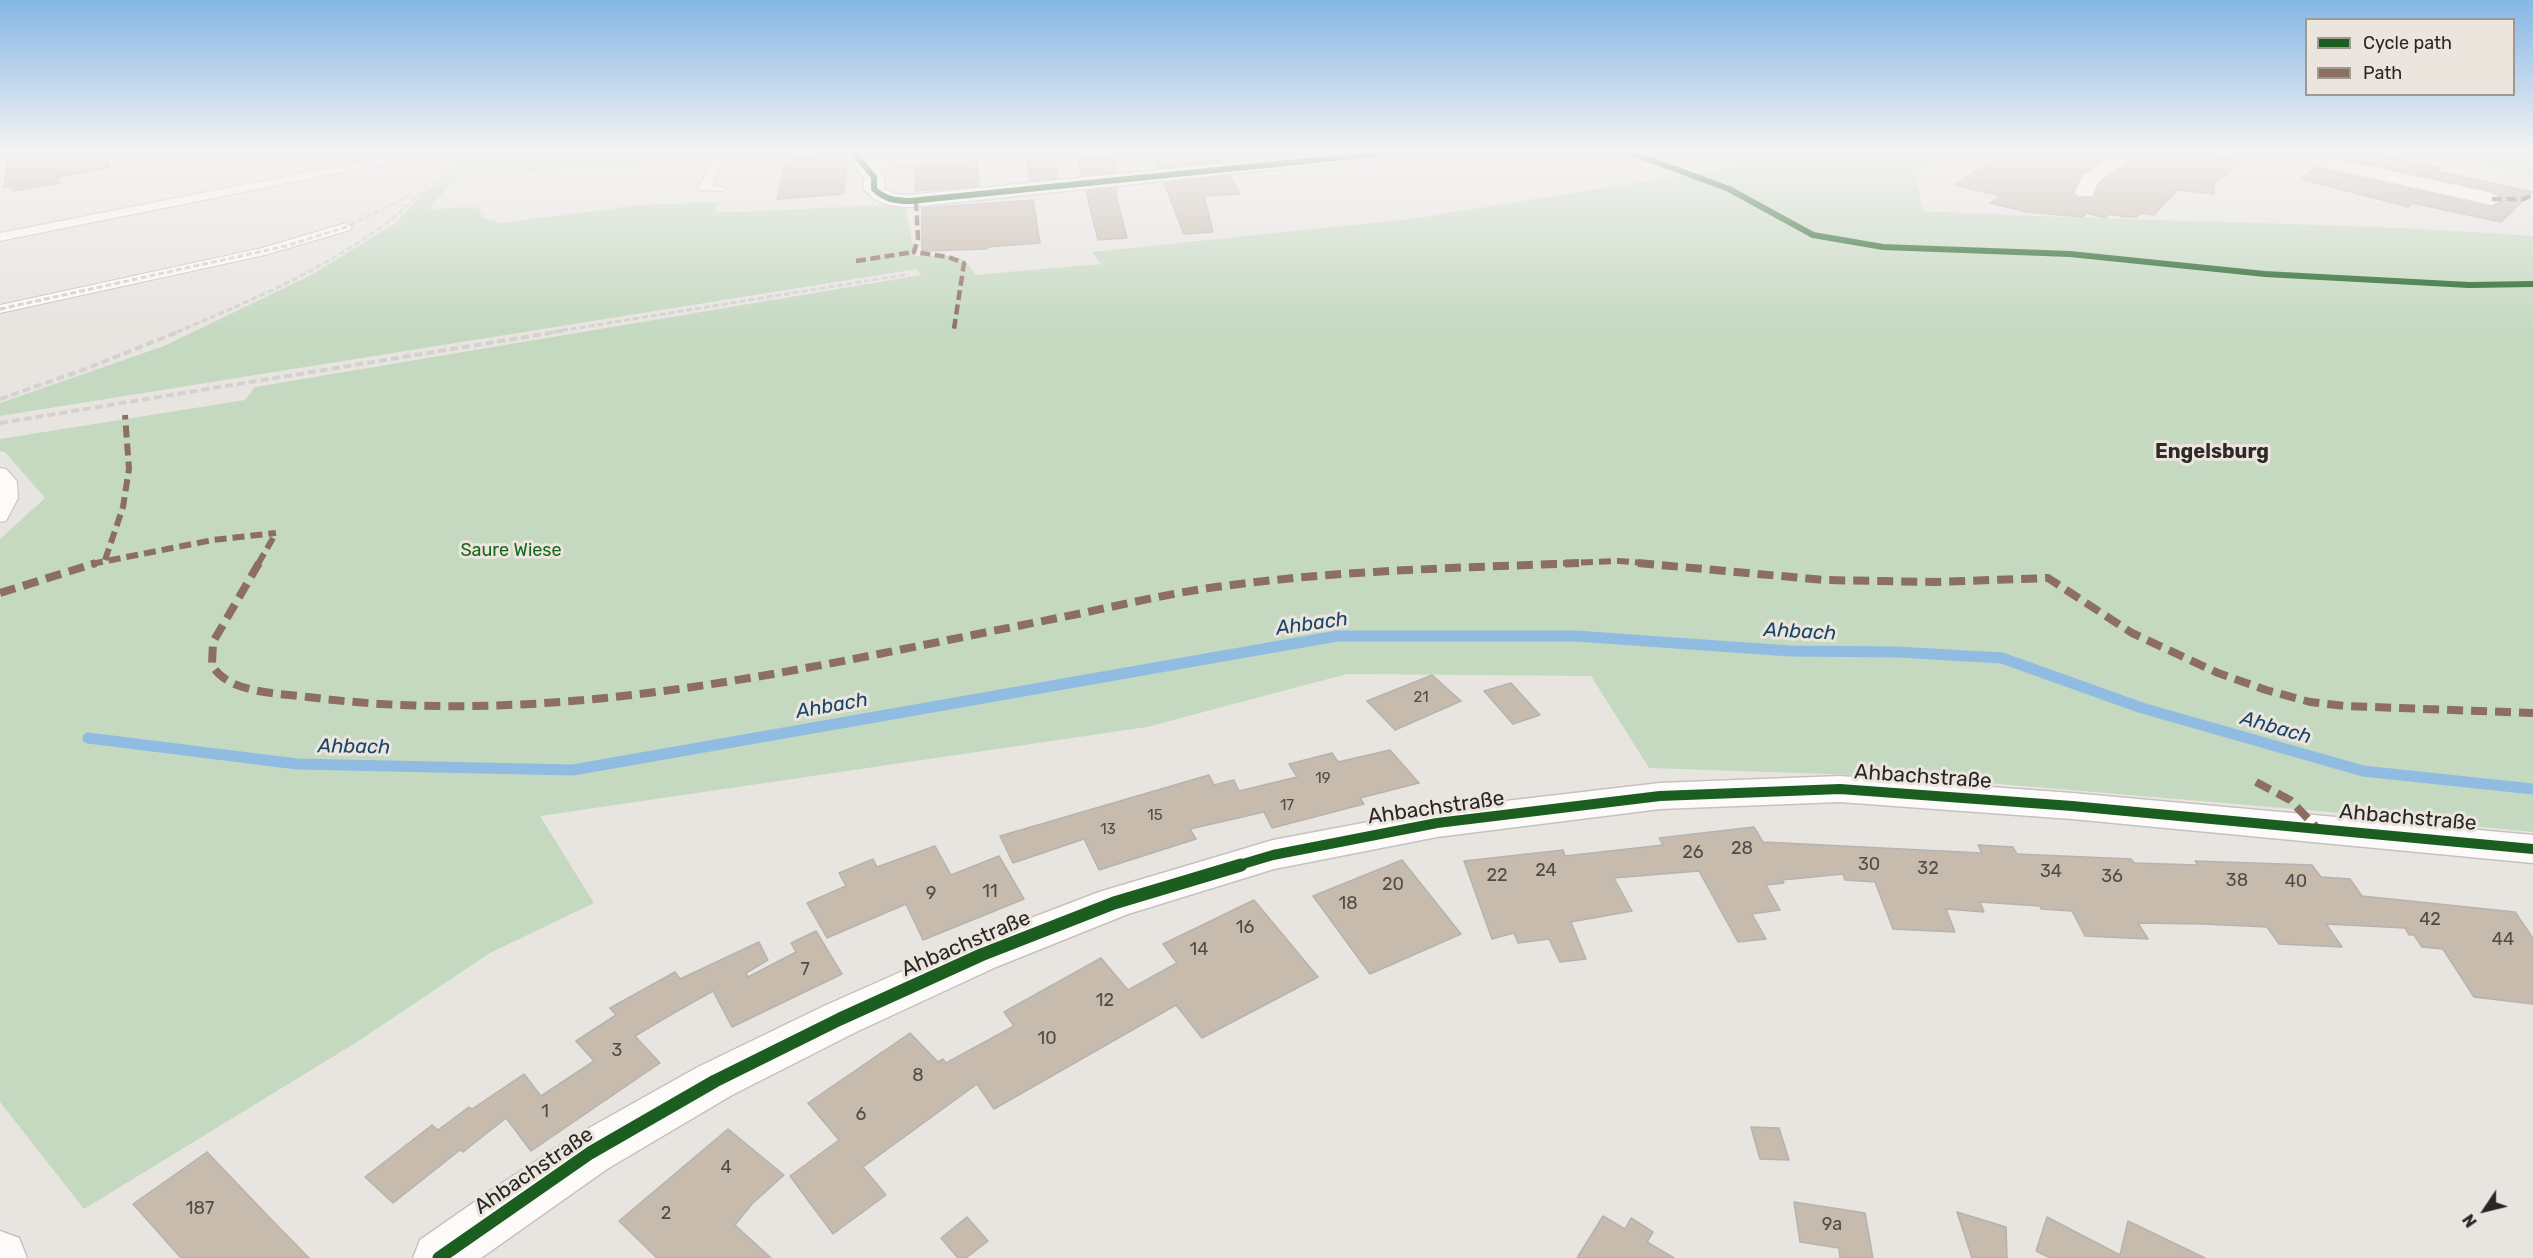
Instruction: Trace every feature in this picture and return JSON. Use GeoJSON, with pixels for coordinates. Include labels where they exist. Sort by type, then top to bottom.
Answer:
{"type":"FeatureCollection","features":[{"type":"Feature","properties":{"kind":"street","name":"Ahbachstraße"},"geometry":{"type":"LineString","coordinates":[[439,1258],[590,1153],[715,1081],[840,1019],[981,955],[1114,903],[1262,858],[1355,838],[1437,823],[1660,796],[1840,789],[2072,806],[2533,849]]}},
{"type":"Feature","properties":{"kind":"lane"},"geometry":{"type":"LineString","coordinates":[[0,237],[127,212]]}},
{"type":"Feature","properties":{"kind":"lane"},"geometry":{"type":"LineString","coordinates":[[0,309],[265,251],[346,226]]}},
{"type":"Feature","properties":{"kind":"lane"},"geometry":{"type":"LineString","coordinates":[[0,473],[9,481],[9,498],[0,517]]}},
{"type":"Feature","properties":{"kind":"green space","name":"Saure Wiese"},"geometry":{"type":"Polygon","coordinates":[[[406,212],[480,212],[483,218],[500,223],[588,212],[906,212],[915,256],[958,258],[970,267],[975,275],[1101,264],[1092,252],[1411,219],[1456,212],[1941,212],[2380,227],[2533,236],[2533,832],[2342,813],[1917,777],[1649,768],[1591,676],[1347,674],[1147,727],[540,816],[594,903],[490,953],[357,1042],[84,1209],[0,1102],[0,539],[45,498],[5,452],[0,451],[0,439],[245,400],[255,387],[921,275],[917,269],[0,416],[0,403],[164,346],[309,276],[393,225],[406,212]]]}},
{"type":"Feature","properties":{"kind":"building"},"geometry":{"type":"Polygon","coordinates":[[[922,212],[1035,212],[1040,243],[987,247],[987,249],[922,251],[922,212]]]}},
{"type":"Feature","properties":{"kind":"building"},"geometry":{"type":"Polygon","coordinates":[[[1091,212],[1120,212],[1127,238],[1098,240],[1091,212]]]}},
{"type":"Feature","properties":{"kind":"building"},"geometry":{"type":"Polygon","coordinates":[[[1175,212],[1208,212],[1213,232],[1184,234],[1175,212]]]}},
{"type":"Feature","properties":{"kind":"building"},"geometry":{"type":"Polygon","coordinates":[[[2027,212],[2157,212],[2154,215],[2141,213],[2136,217],[2110,214],[2105,218],[2087,213],[2083,217],[2027,212]]]}},
{"type":"Feature","properties":{"kind":"building"},"geometry":{"type":"Polygon","coordinates":[[[2453,212],[2512,212],[2501,222],[2453,212]]]}},
{"type":"Feature","properties":{"kind":"building"},"geometry":{"type":"Polygon","coordinates":[[[1432,675],[1461,701],[1395,730],[1367,701],[1432,675]]]}},
{"type":"Feature","properties":{"kind":"building"},"geometry":{"type":"Polygon","coordinates":[[[1511,683],[1540,715],[1513,724],[1484,691],[1511,683]]]}},
{"type":"Feature","properties":{"kind":"building"},"geometry":{"type":"Polygon","coordinates":[[[1390,750],[1419,783],[1360,798],[1364,804],[1272,828],[1264,812],[1190,829],[1196,839],[1099,870],[1084,839],[1013,863],[1000,836],[1209,775],[1214,785],[1234,780],[1239,791],[1297,777],[1289,764],[1332,753],[1338,762],[1390,750]]]}},
{"type":"Feature","properties":{"kind":"building"},"geometry":{"type":"Polygon","coordinates":[[[1754,827],[1763,842],[1982,853],[1978,845],[2013,847],[2017,854],[2131,859],[2134,863],[2198,865],[2195,861],[2312,865],[2321,877],[2350,879],[2362,896],[2515,912],[2533,938],[2533,1004],[2474,997],[2443,949],[2422,947],[2414,935],[2409,935],[2405,928],[2326,924],[2342,947],[2279,944],[2267,927],[2204,924],[2138,923],[2148,939],[2085,936],[2072,911],[2041,909],[2040,906],[1980,902],[1984,912],[1946,909],[1955,932],[1893,929],[1875,882],[1845,880],[1843,874],[1782,880],[1784,883],[1766,885],[1780,910],[1752,914],[1766,939],[1738,942],[1699,871],[1614,878],[1632,911],[1571,922],[1586,959],[1560,962],[1549,939],[1518,943],[1514,933],[1492,939],[1464,861],[1563,850],[1565,856],[1663,845],[1659,838],[1754,827]]]}},
{"type":"Feature","properties":{"kind":"building"},"geometry":{"type":"Polygon","coordinates":[[[935,846],[951,875],[999,856],[1024,899],[923,940],[906,904],[827,938],[807,903],[846,886],[839,873],[873,859],[877,867],[935,846]]]}},
{"type":"Feature","properties":{"kind":"building"},"geometry":{"type":"Polygon","coordinates":[[[1402,860],[1461,934],[1370,974],[1313,896],[1402,860]]]}},
{"type":"Feature","properties":{"kind":"building"},"geometry":{"type":"Polygon","coordinates":[[[1254,900],[1318,977],[1202,1038],[1176,1005],[994,1109],[977,1084],[863,1167],[886,1195],[833,1234],[790,1176],[839,1140],[808,1103],[910,1033],[938,1062],[943,1059],[946,1063],[1014,1026],[1004,1012],[1101,958],[1128,990],[1177,963],[1163,944],[1254,900]]]}},
{"type":"Feature","properties":{"kind":"building"},"geometry":{"type":"Polygon","coordinates":[[[816,931],[842,974],[732,1027],[713,991],[672,1014],[635,1036],[660,1063],[531,1151],[506,1118],[463,1152],[460,1150],[393,1203],[365,1177],[432,1125],[438,1130],[469,1107],[472,1109],[524,1074],[541,1096],[594,1061],[576,1041],[616,1015],[610,1008],[675,972],[680,979],[759,942],[768,960],[746,973],[748,977],[796,952],[791,943],[816,931]]]}},
{"type":"Feature","properties":{"kind":"building"},"geometry":{"type":"Polygon","coordinates":[[[1751,1127],[1779,1128],[1789,1160],[1760,1159],[1751,1127]]]}},
{"type":"Feature","properties":{"kind":"building"},"geometry":{"type":"Polygon","coordinates":[[[728,1129],[784,1175],[752,1204],[735,1225],[771,1258],[657,1258],[619,1221],[728,1129]]]}},
{"type":"Feature","properties":{"kind":"building"},"geometry":{"type":"Polygon","coordinates":[[[207,1152],[309,1258],[181,1258],[133,1204],[207,1152]]]}},
{"type":"Feature","properties":{"kind":"building"},"geometry":{"type":"Polygon","coordinates":[[[1794,1202],[1865,1213],[1873,1258],[1840,1258],[1839,1248],[1800,1242],[1794,1202]]]}},
{"type":"Feature","properties":{"kind":"building"},"geometry":{"type":"Polygon","coordinates":[[[1957,1212],[2006,1227],[2007,1258],[1972,1258],[1957,1212]]]}},
{"type":"Feature","properties":{"kind":"building"},"geometry":{"type":"Polygon","coordinates":[[[1603,1216],[1625,1229],[1631,1218],[1653,1232],[1647,1242],[1674,1258],[1577,1258],[1603,1216]]]}},
{"type":"Feature","properties":{"kind":"building"},"geometry":{"type":"Polygon","coordinates":[[[967,1217],[988,1241],[966,1258],[958,1258],[941,1238],[967,1217]]]}},
{"type":"Feature","properties":{"kind":"building"},"geometry":{"type":"Polygon","coordinates":[[[2047,1217],[2120,1255],[2128,1221],[2205,1258],[2050,1258],[2036,1251],[2047,1217]]]}},
{"type":"Feature","properties":{"kind":"waterway","name":"Ahbach"},"geometry":{"type":"LineString","coordinates":[[88,738],[297,764],[573,770],[1337,636],[1575,636],[1790,651],[1897,652],[2002,658],[2142,708],[2363,771],[2533,789]]}},
{"type":"Feature","properties":{"kind":"railway"},"geometry":{"type":"LineString","coordinates":[[0,309],[286,246],[346,227],[377,212]]}},
{"type":"Feature","properties":{"kind":"railway"},"geometry":{"type":"LineString","coordinates":[[177,332],[313,269],[365,238],[400,212]]}},
{"type":"Feature","properties":{"kind":"railway"},"geometry":{"type":"LineString","coordinates":[[553,332],[909,274]]}},
{"type":"Feature","properties":{"kind":"railway"},"geometry":{"type":"LineString","coordinates":[[0,399],[83,370],[180,331]]}},
{"type":"Feature","properties":{"kind":"railway"},"geometry":{"type":"LineString","coordinates":[[0,423],[562,331]]}},
{"type":"Feature","properties":{"kind":"marked path"},"geometry":{"type":"LineString","coordinates":[[917,212],[918,238],[914,252],[948,257],[964,263],[954,329]]}},
{"type":"Feature","properties":{"kind":"marked path"},"geometry":{"type":"LineString","coordinates":[[856,261],[914,252]]}},
{"type":"Feature","properties":{"kind":"marked path"},"geometry":{"type":"LineString","coordinates":[[105,560],[123,507],[129,469],[125,415]]}},
{"type":"Feature","properties":{"kind":"marked path"},"geometry":{"type":"LineString","coordinates":[[276,533],[213,642],[211,657],[213,669],[231,682],[242,686],[294,695],[383,705],[453,708],[534,705],[696,687],[1220,586],[1327,574],[1619,561],[1824,580],[1936,582],[2024,577],[2048,578],[2132,633],[2218,673],[2266,690],[2310,702],[2346,706],[2533,713]]}},
{"type":"Feature","properties":{"kind":"marked path"},"geometry":{"type":"LineString","coordinates":[[0,593],[105,560],[213,540],[276,533]]}},
{"type":"Feature","properties":{"kind":"marked path"},"geometry":{"type":"LineString","coordinates":[[2256,782],[2290,800],[2317,828]]}},
{"type":"Feature","properties":{"kind":"cycle path"},"geometry":{"type":"LineString","coordinates":[[1770,212],[1813,235],[1883,247],[2070,254],[2265,274],[2469,285],[2533,284]]}},
{"type":"Feature","properties":{"kind":"cycle path"},"geometry":{"type":"LineString","coordinates":[[439,1258],[590,1153],[715,1081],[840,1019],[981,955],[1114,903],[1273,855],[1355,838],[1437,823],[1660,796],[1840,789],[2072,806],[2533,849]]}},
{"type":"Feature","properties":{"kind":"district","name":"Engelsburg"},"geometry":{"type":"Point","coordinates":[2212,452]}}]}
